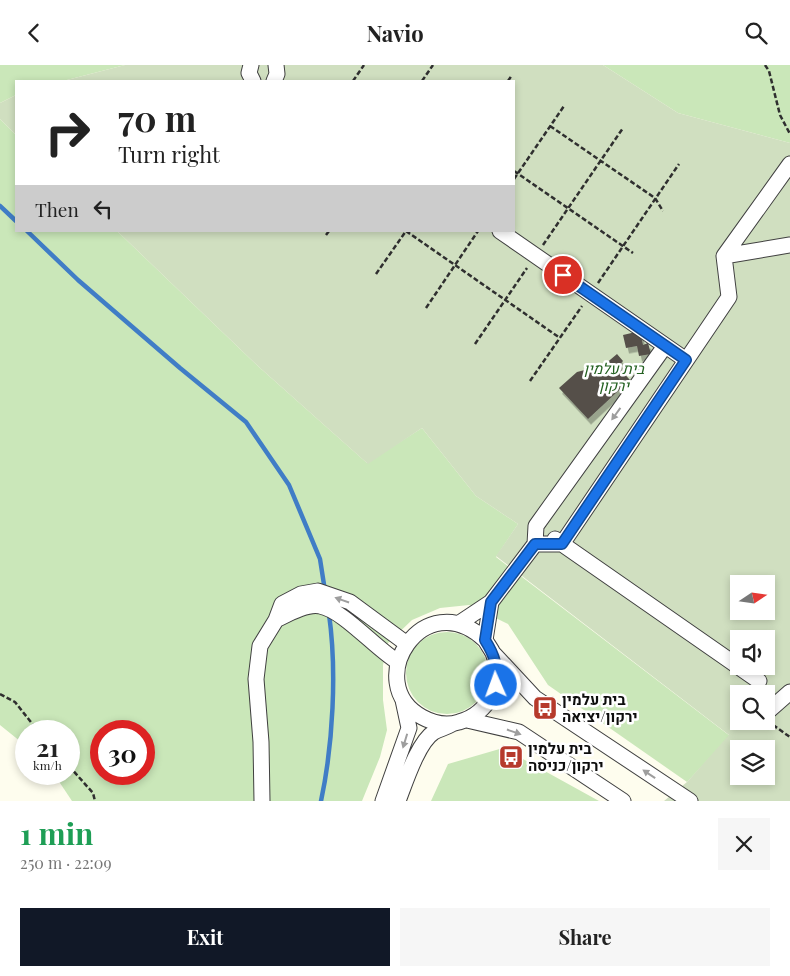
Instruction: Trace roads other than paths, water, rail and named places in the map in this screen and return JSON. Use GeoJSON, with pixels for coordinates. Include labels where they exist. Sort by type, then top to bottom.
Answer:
{"type":"FeatureCollection","features":[{"type":"Feature","properties":{"kind":"street"},"geometry":{"type":"LineString","coordinates":[[251,65],[249,73],[252,80]]}},
{"type":"Feature","properties":{"kind":"street"},"geometry":{"type":"LineString","coordinates":[[562,544],[729,297],[724,256],[790,163]]}},
{"type":"Feature","properties":{"kind":"street"},"geometry":{"type":"LineString","coordinates":[[501,232],[686,360]]}},
{"type":"Feature","properties":{"kind":"street"},"geometry":{"type":"LineString","coordinates":[[724,256],[790,245]]}},
{"type":"Feature","properties":{"kind":"street"},"geometry":{"type":"LineString","coordinates":[[458,624],[491,602],[535,544],[536,526],[665,346]]}},
{"type":"Feature","properties":{"kind":"street"},"geometry":{"type":"LineString","coordinates":[[536,526],[759,681]]}},
{"type":"Feature","properties":{"kind":"street"},"geometry":{"type":"LineString","coordinates":[[535,544],[562,544]]}},
{"type":"Feature","properties":{"kind":"street"},"geometry":{"type":"LineString","coordinates":[[300,602],[318,591],[350,602],[407,644]]}},
{"type":"Feature","properties":{"kind":"street"},"geometry":{"type":"LineString","coordinates":[[262,801],[261,742],[256,679],[260,646],[276,620],[282,604],[300,602],[320,606],[338,615],[385,655],[398,662]]}},
{"type":"Feature","properties":{"kind":"street"},"geometry":{"type":"LineString","coordinates":[[485,640],[491,602]]}},
{"type":"Feature","properties":{"kind":"street"},"geometry":{"type":"LineString","coordinates":[[383,801],[409,728],[397,678],[398,662],[414,635],[427,627],[443,623],[468,627],[485,640],[494,654],[535,698],[690,801]]}},
{"type":"Feature","properties":{"kind":"street"},"geometry":{"type":"LineString","coordinates":[[398,801],[412,766],[425,741],[433,733],[480,712],[490,700],[496,685],[498,669],[494,654]]}},
{"type":"Feature","properties":{"kind":"street"},"geometry":{"type":"LineString","coordinates":[[775,709],[790,692]]}},
{"type":"Feature","properties":{"kind":"street"},"geometry":{"type":"LineString","coordinates":[[401,694],[417,714],[429,721],[441,724],[461,722],[518,732],[623,801]]}},
{"type":"Feature","properties":{"kind":"waterway"},"geometry":{"type":"LineString","coordinates":[[0,206],[15,220]]}},
{"type":"Feature","properties":{"kind":"waterway"},"geometry":{"type":"LineString","coordinates":[[28,232],[78,280],[246,422],[289,485],[320,559],[325,591]]}},
{"type":"Feature","properties":{"kind":"waterway"},"geometry":{"type":"LineString","coordinates":[[321,801],[331,732],[333,659],[329,614]]}},
{"type":"Feature","properties":{"kind":"place","name":"בית עלמין ירקון/יציאה"},"geometry":{"type":"Point","coordinates":[545,708]}},
{"type":"Feature","properties":{"kind":"place","name":"בית עלמין ירקון/כניסה"},"geometry":{"type":"Point","coordinates":[511,757]}},
{"type":"Feature","properties":{"kind":"park label","name":"בית עלמין ירקון"},"geometry":{"type":"Point","coordinates":[614,376]}}]}
